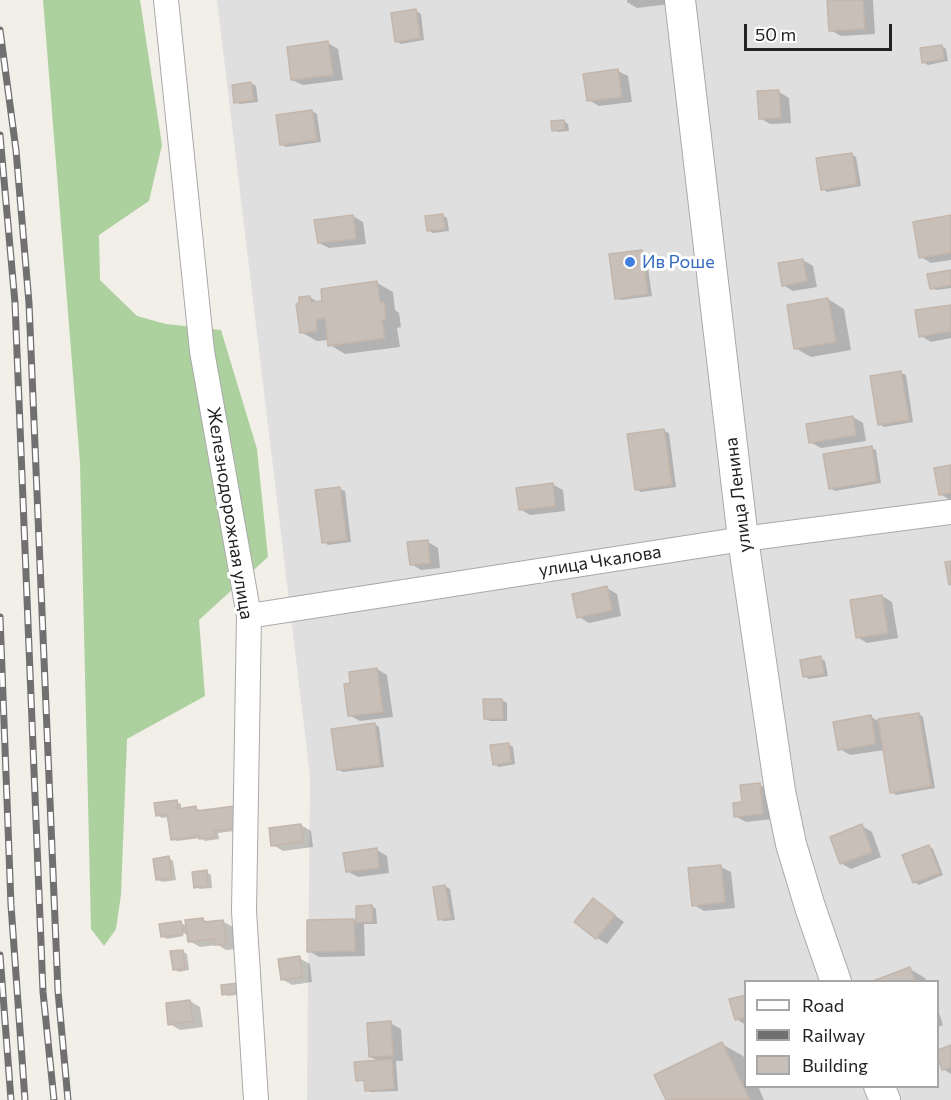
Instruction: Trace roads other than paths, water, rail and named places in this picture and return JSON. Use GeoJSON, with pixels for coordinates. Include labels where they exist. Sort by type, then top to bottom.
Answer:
{"type":"FeatureCollection","features":[{"type":"Feature","properties":{"kind":"street","name":"Железнодорожная улица"},"geometry":{"type":"LineString","coordinates":[[166,0],[202,351],[249,616],[244,911],[256,1100]]}},
{"type":"Feature","properties":{"kind":"street","name":"улица Ленина"},"geometry":{"type":"LineString","coordinates":[[680,0],[743,539],[782,802],[791,844],[836,980]]}},
{"type":"Feature","properties":{"kind":"street","name":"улица Чкалова"},"geometry":{"type":"LineString","coordinates":[[249,616],[743,539],[951,512]]}},
{"type":"Feature","properties":{"kind":"railway"},"geometry":{"type":"LineString","coordinates":[[0,30],[16,150],[29,303],[58,991],[68,1100]]}},
{"type":"Feature","properties":{"kind":"railway"},"geometry":{"type":"LineString","coordinates":[[0,135],[15,303],[43,992],[54,1100]]}},
{"type":"Feature","properties":{"kind":"railway"},"geometry":{"type":"LineString","coordinates":[[0,617],[11,905],[25,1100]]}},
{"type":"Feature","properties":{"kind":"railway"},"geometry":{"type":"LineString","coordinates":[[0,955],[11,1100]]}},
{"type":"Feature","properties":{"kind":"place","name":"Ив Роше"},"geometry":{"type":"Point","coordinates":[630,262]}}]}
